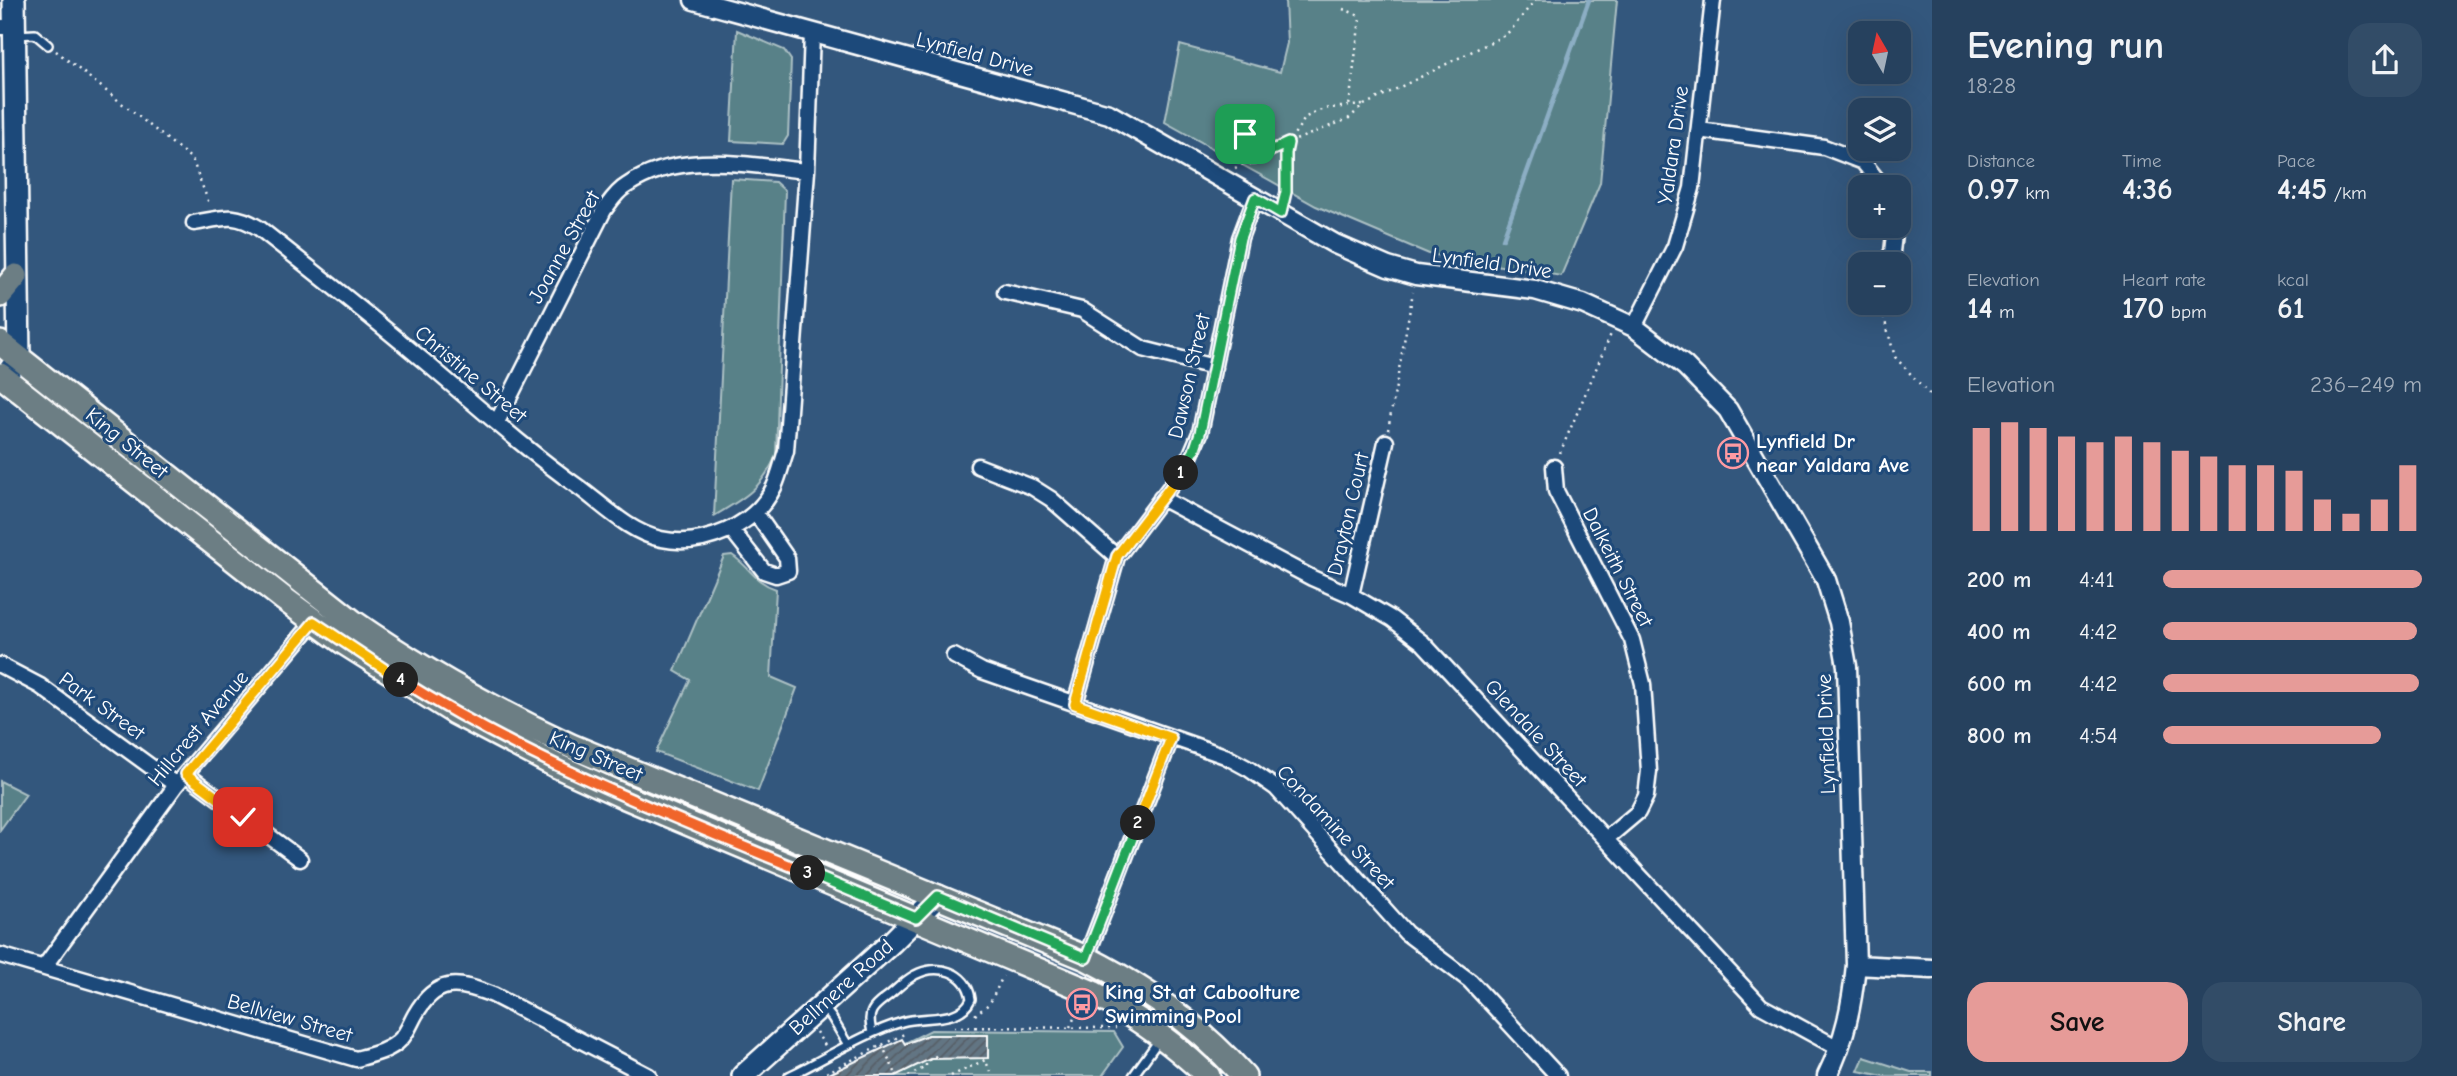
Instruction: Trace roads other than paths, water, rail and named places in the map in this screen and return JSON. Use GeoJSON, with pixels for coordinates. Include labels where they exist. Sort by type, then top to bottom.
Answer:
{"type":"FeatureCollection","features":[{"type":"Feature","properties":{"kind":"main road"},"geometry":{"type":"LineString","coordinates":[[2,377],[19,359],[10,30],[14,0]]}},
{"type":"Feature","properties":{"kind":"main road"},"geometry":{"type":"LineString","coordinates":[[0,295],[16,276]]}},
{"type":"Feature","properties":{"kind":"main road","name":"King Street"},"geometry":{"type":"LineString","coordinates":[[0,343],[353,622],[447,683],[505,715],[571,746],[1086,958],[1136,984],[1159,1000],[1194,1027],[1244,1076]]}},
{"type":"Feature","properties":{"kind":"main road","name":"King Street"},"geometry":{"type":"LineString","coordinates":[[2,377],[314,622],[432,699],[555,765],[623,796],[1093,993],[1162,1036],[1208,1076]]}},
{"type":"Feature","properties":{"kind":"main road","name":"Bellmere Road"},"geometry":{"type":"LineString","coordinates":[[754,1069],[938,896]]}},
{"type":"Feature","properties":{"kind":"street","name":"Lynfield Drive"},"geometry":{"type":"LineString","coordinates":[[694,0],[1109,114],[1347,250],[1416,275],[1548,293],[1596,309],[1634,327],[1685,366],[1728,410],[1826,580],[1839,622],[1847,666],[1856,965],[1852,1007],[1840,1049],[1827,1076]]}},
{"type":"Feature","properties":{"kind":"street","name":"Yaldara Drive"},"geometry":{"type":"LineString","coordinates":[[1634,327],[1678,236],[1692,188],[1713,0]]}},
{"type":"Feature","properties":{"kind":"street","name":"Christine Street"},"geometry":{"type":"LineString","coordinates":[[194,223],[228,217],[243,218],[259,228],[357,305],[545,463],[636,529],[662,540],[699,539],[720,535],[749,519],[755,512],[773,488],[786,452],[807,171],[812,33]]}},
{"type":"Feature","properties":{"kind":"street"},"geometry":{"type":"LineString","coordinates":[[1699,130],[1824,147],[1863,162],[1873,175]]}},
{"type":"Feature","properties":{"kind":"street","name":"Joanne Street"},"geometry":{"type":"LineString","coordinates":[[496,422],[604,210],[624,187],[658,170],[713,161],[807,171]]}},
{"type":"Feature","properties":{"kind":"street","name":"Dawson Street"},"geometry":{"type":"LineString","coordinates":[[1075,704],[1117,556],[1186,466],[1194,451],[1240,238],[1255,198]]}},
{"type":"Feature","properties":{"kind":"street"},"geometry":{"type":"LineString","coordinates":[[1005,292],[1082,310],[1143,349],[1214,366]]}},
{"type":"Feature","properties":{"kind":"street","name":"Drayton Court"},"geometry":{"type":"LineString","coordinates":[[1350,595],[1386,442]]}},
{"type":"Feature","properties":{"kind":"street"},"geometry":{"type":"LineString","coordinates":[[978,466],[1032,487],[1051,499],[1117,556]]}},
{"type":"Feature","properties":{"kind":"street","name":"Dalkeith Street"},"geometry":{"type":"LineString","coordinates":[[1554,467],[1556,491],[1632,640],[1643,684],[1649,771],[1646,796],[1638,811],[1606,839]]}},
{"type":"Feature","properties":{"kind":"street","name":"Glendale Street"},"geometry":{"type":"LineString","coordinates":[[1161,498],[1300,572],[1350,595],[1392,619],[1423,643],[1761,1006],[1840,1049]]}},
{"type":"Feature","properties":{"kind":"street"},"geometry":{"type":"LineString","coordinates":[[731,529],[764,571],[776,575],[788,571],[787,558],[755,512]]}},
{"type":"Feature","properties":{"kind":"street","name":"Hillcrest Avenue"},"geometry":{"type":"LineString","coordinates":[[44,967],[181,780],[314,622]]}},
{"type":"Feature","properties":{"kind":"street","name":"Condamine Street"},"geometry":{"type":"LineString","coordinates":[[954,656],[982,671],[1225,756],[1249,769],[1276,788],[1406,933],[1470,981],[1558,1076]]}},
{"type":"Feature","properties":{"kind":"street","name":"Park Street"},"geometry":{"type":"LineString","coordinates":[[0,665],[40,686],[300,859]]}},
{"type":"Feature","properties":{"kind":"street"},"geometry":{"type":"LineString","coordinates":[[1086,958],[1171,738]]}},
{"type":"Feature","properties":{"kind":"street","name":"Bellview Street"},"geometry":{"type":"LineString","coordinates":[[0,955],[356,1059],[380,1052],[401,1039],[425,998],[441,987],[458,984],[470,986],[493,995],[649,1076]]}},
{"type":"Feature","properties":{"kind":"street"},"geometry":{"type":"LineString","coordinates":[[1856,965],[1932,969]]}},
{"type":"Feature","properties":{"kind":"lane"},"geometry":{"type":"LineString","coordinates":[[10,30],[35,34],[48,45]]}},
{"type":"Feature","properties":{"kind":"lane"},"geometry":{"type":"LineString","coordinates":[[789,1076],[872,1033],[905,1021],[953,1015],[968,1005],[971,999],[969,990],[965,982],[950,971],[939,969],[917,974],[873,1009],[870,1019],[872,1033]]}},
{"type":"Feature","properties":{"kind":"lane"},"geometry":{"type":"LineString","coordinates":[[821,1005],[848,1045]]}},
{"type":"Feature","properties":{"kind":"lane"},"geometry":{"type":"LineString","coordinates":[[1133,1076],[1162,1036]]}},
{"type":"Feature","properties":{"kind":"waterway"},"geometry":{"type":"LineString","coordinates":[[1503,239],[1589,0]]}},
{"type":"Feature","properties":{"kind":"place","name":"Lynfield Dr near Yaldara Ave"},"geometry":{"type":"Point","coordinates":[1733,453]}},
{"type":"Feature","properties":{"kind":"place","name":"King St at Caboolture Swimming Pool"},"geometry":{"type":"Point","coordinates":[1082,1004]}}]}
